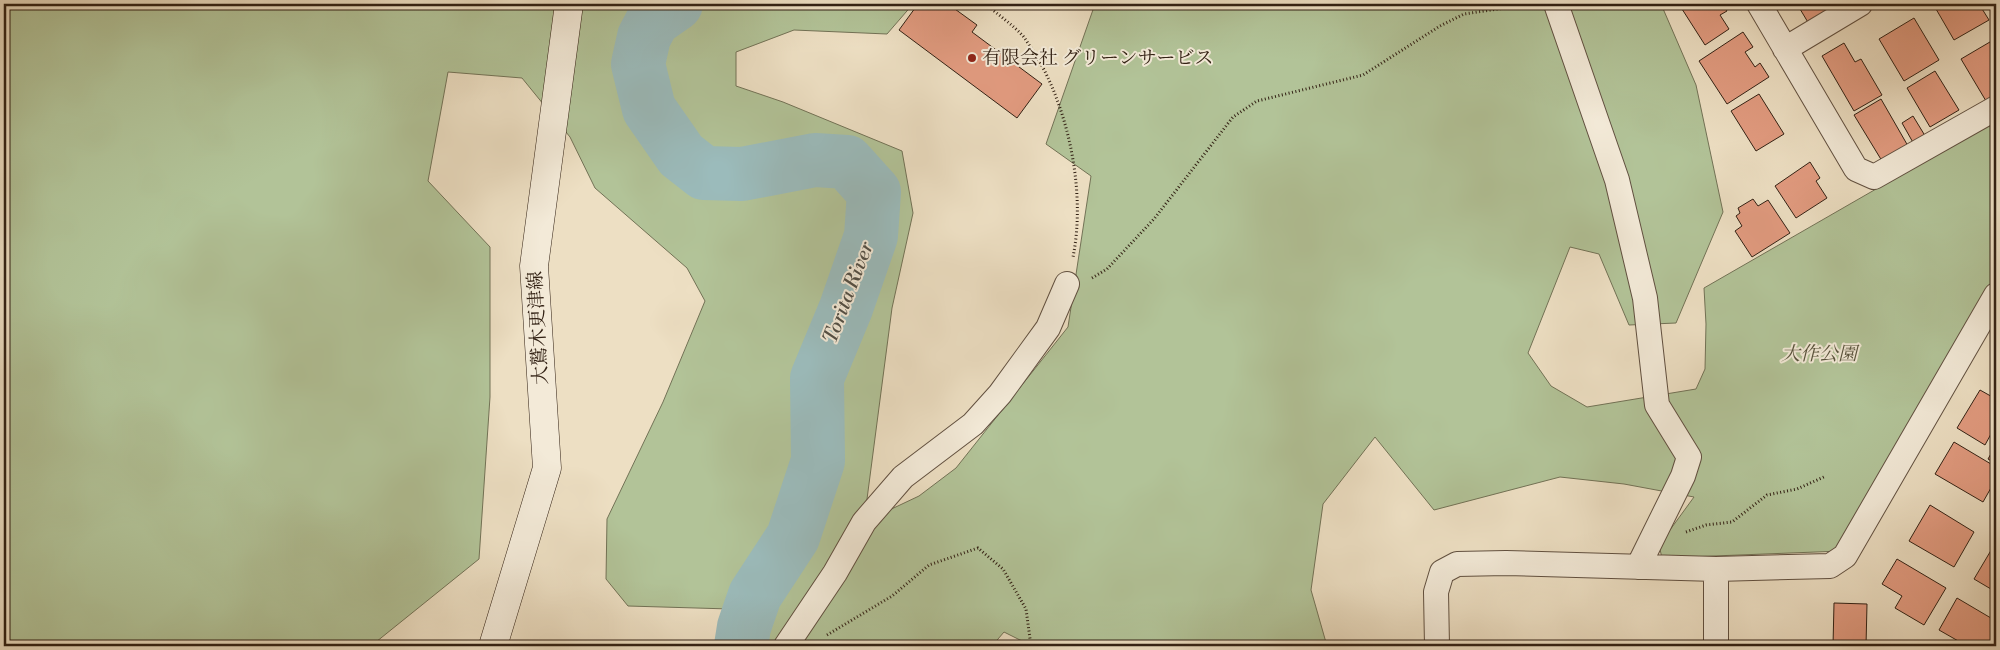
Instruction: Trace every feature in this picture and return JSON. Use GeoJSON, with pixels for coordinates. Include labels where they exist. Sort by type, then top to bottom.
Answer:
{"type":"FeatureCollection","features":[{"type":"Feature","properties":{"kind":"main road","name":"大鷲木更津線"},"geometry":{"type":"LineString","coordinates":[[493,646],[547,468],[534,266],[569,4]]}},
{"type":"Feature","properties":{"kind":"street"},"geometry":{"type":"LineString","coordinates":[[1556,4],[1617,180],[1645,298],[1658,405],[1689,457],[1683,476],[1638,567]]}},
{"type":"Feature","properties":{"kind":"street"},"geometry":{"type":"LineString","coordinates":[[1758,4],[1856,169],[1874,177],[1996,108]]}},
{"type":"Feature","properties":{"kind":"street"},"geometry":{"type":"LineString","coordinates":[[1785,49],[1860,4]]}},
{"type":"Feature","properties":{"kind":"street"},"geometry":{"type":"LineString","coordinates":[[786,646],[835,573],[864,522],[904,477],[973,424],[1000,394],[1048,328],[1067,284]]}},
{"type":"Feature","properties":{"kind":"street"},"geometry":{"type":"LineString","coordinates":[[1437,646],[1436,592],[1442,572],[1457,564],[1506,563],[1716,570],[1830,566],[1845,556],[1996,296]]}},
{"type":"Feature","properties":{"kind":"street"},"geometry":{"type":"LineString","coordinates":[[1716,570],[1716,646]]}},
{"type":"Feature","properties":{"kind":"path"},"geometry":{"type":"LineString","coordinates":[[986,4],[1024,37],[1044,68],[1059,106],[1073,158],[1077,206],[1076,244],[1067,284],[1081,284],[1107,269],[1154,219],[1233,117],[1257,101],[1363,75],[1440,26],[1464,14],[1532,4]]}},
{"type":"Feature","properties":{"kind":"path"},"geometry":{"type":"LineString","coordinates":[[1682,533],[1706,525],[1732,522],[1767,495],[1797,489],[1826,476]]}},
{"type":"Feature","properties":{"kind":"path"},"geometry":{"type":"LineString","coordinates":[[826,636],[892,596],[929,565],[978,548],[1003,569],[1026,608],[1031,646]]}},
{"type":"Feature","properties":{"kind":"green space","name":"大作公園"},"geometry":{"type":"Polygon","coordinates":[[[4,4],[913,4],[887,34],[794,30],[736,52],[736,86],[783,102],[902,151],[913,213],[892,308],[864,522],[919,496],[956,468],[1068,327],[1091,176],[1046,144],[1095,4],[1661,4],[1696,85],[1723,212],[1676,323],[1629,325],[1599,254],[1570,247],[1528,353],[1551,386],[1587,407],[1696,389],[1705,369],[1706,324],[1704,288],[1996,120],[1996,282],[1939,374],[1842,551],[1662,558],[1659,545],[1694,497],[1624,484],[1560,477],[1434,510],[1375,437],[1323,504],[1311,590],[1327,646],[1032,646],[1004,632],[992,646],[734,646],[730,609],[628,606],[606,579],[607,519],[663,402],[705,301],[687,268],[595,188],[570,137],[522,78],[448,72],[428,181],[490,247],[490,397],[479,559],[371,646],[4,646],[4,4]]]}},
{"type":"Feature","properties":{"kind":"building","name":"有限会社 グリーンサービス"},"geometry":{"type":"Polygon","coordinates":[[[918,4],[948,4],[977,25],[972,32],[1042,84],[1017,118],[899,30],[918,4]]]}},
{"type":"Feature","properties":{"kind":"building"},"geometry":{"type":"Polygon","coordinates":[[[1690,4],[1723,4],[1727,11],[1720,15],[1729,29],[1705,45],[1682,9],[1690,4]]]}},
{"type":"Feature","properties":{"kind":"building"},"geometry":{"type":"Polygon","coordinates":[[[1797,4],[1829,4],[1833,10],[1809,24],[1797,4]]]}},
{"type":"Feature","properties":{"kind":"building"},"geometry":{"type":"Polygon","coordinates":[[[1946,4],[1979,4],[1989,20],[1954,40],[1936,9],[1946,4]]]}},
{"type":"Feature","properties":{"kind":"building"},"geometry":{"type":"Polygon","coordinates":[[[1914,18],[1939,60],[1904,81],[1879,39],[1914,18]]]}},
{"type":"Feature","properties":{"kind":"building"},"geometry":{"type":"Polygon","coordinates":[[[1743,32],[1753,47],[1745,52],[1755,67],[1760,63],[1769,77],[1727,104],[1699,61],[1743,32]]]}},
{"type":"Feature","properties":{"kind":"building"},"geometry":{"type":"Polygon","coordinates":[[[1995,39],[1996,95],[1986,101],[1961,59],[1995,39]]]}},
{"type":"Feature","properties":{"kind":"building"},"geometry":{"type":"Polygon","coordinates":[[[1844,43],[1855,62],[1861,59],[1882,95],[1854,111],[1822,56],[1844,43]]]}},
{"type":"Feature","properties":{"kind":"building"},"geometry":{"type":"Polygon","coordinates":[[[1935,71],[1959,110],[1930,127],[1907,88],[1935,71]]]}},
{"type":"Feature","properties":{"kind":"building"},"geometry":{"type":"Polygon","coordinates":[[[1759,94],[1784,134],[1756,151],[1731,111],[1759,94]]]}},
{"type":"Feature","properties":{"kind":"building"},"geometry":{"type":"Polygon","coordinates":[[[1881,99],[1908,146],[1882,161],[1854,115],[1881,99]]]}},
{"type":"Feature","properties":{"kind":"building"},"geometry":{"type":"Polygon","coordinates":[[[1913,116],[1927,139],[1915,146],[1902,123],[1913,116]]]}},
{"type":"Feature","properties":{"kind":"building"},"geometry":{"type":"Polygon","coordinates":[[[1810,162],[1820,178],[1816,181],[1827,198],[1796,218],[1775,186],[1810,162]]]}},
{"type":"Feature","properties":{"kind":"building"},"geometry":{"type":"Polygon","coordinates":[[[1753,199],[1758,206],[1768,200],[1790,233],[1752,257],[1735,231],[1742,226],[1736,216],[1740,213],[1738,208],[1753,199]]]}},
{"type":"Feature","properties":{"kind":"building"},"geometry":{"type":"Polygon","coordinates":[[[1980,390],[1996,399],[1996,437],[1991,434],[1985,445],[1957,428],[1980,390]]]}},
{"type":"Feature","properties":{"kind":"building"},"geometry":{"type":"Polygon","coordinates":[[[1954,442],[1996,467],[1996,479],[1983,502],[1935,474],[1954,442]]]}},
{"type":"Feature","properties":{"kind":"building"},"geometry":{"type":"Polygon","coordinates":[[[1996,445],[1996,464],[1988,459],[1996,445]]]}},
{"type":"Feature","properties":{"kind":"building"},"geometry":{"type":"Polygon","coordinates":[[[1930,505],[1974,532],[1954,567],[1909,541],[1930,505]]]}},
{"type":"Feature","properties":{"kind":"building"},"geometry":{"type":"Polygon","coordinates":[[[1993,547],[1996,549],[1996,592],[1974,579],[1993,547]]]}},
{"type":"Feature","properties":{"kind":"building"},"geometry":{"type":"Polygon","coordinates":[[[1897,559],[1946,588],[1924,625],[1895,608],[1902,596],[1882,584],[1897,559]]]}},
{"type":"Feature","properties":{"kind":"building"},"geometry":{"type":"Polygon","coordinates":[[[1957,598],[1996,621],[1996,639],[1992,646],[1977,646],[1971,643],[1967,646],[1939,630],[1957,598]]]}},
{"type":"Feature","properties":{"kind":"building"},"geometry":{"type":"Polygon","coordinates":[[[1834,603],[1867,604],[1866,646],[1833,646],[1834,603]]]}},
{"type":"Feature","properties":{"kind":"waterway","name":"Torita River"},"geometry":{"type":"LineString","coordinates":[[676,4],[653,20],[644,37],[638,64],[649,109],[681,155],[704,173],[742,174],[815,160],[847,162],[874,192],[871,236],[846,308],[817,378],[818,461],[793,537],[755,595],[744,627],[741,646]]}},
{"type":"Feature","properties":{"kind":"place","name":"有限会社 グリーンサービス"},"geometry":{"type":"Point","coordinates":[972,58]}}]}
